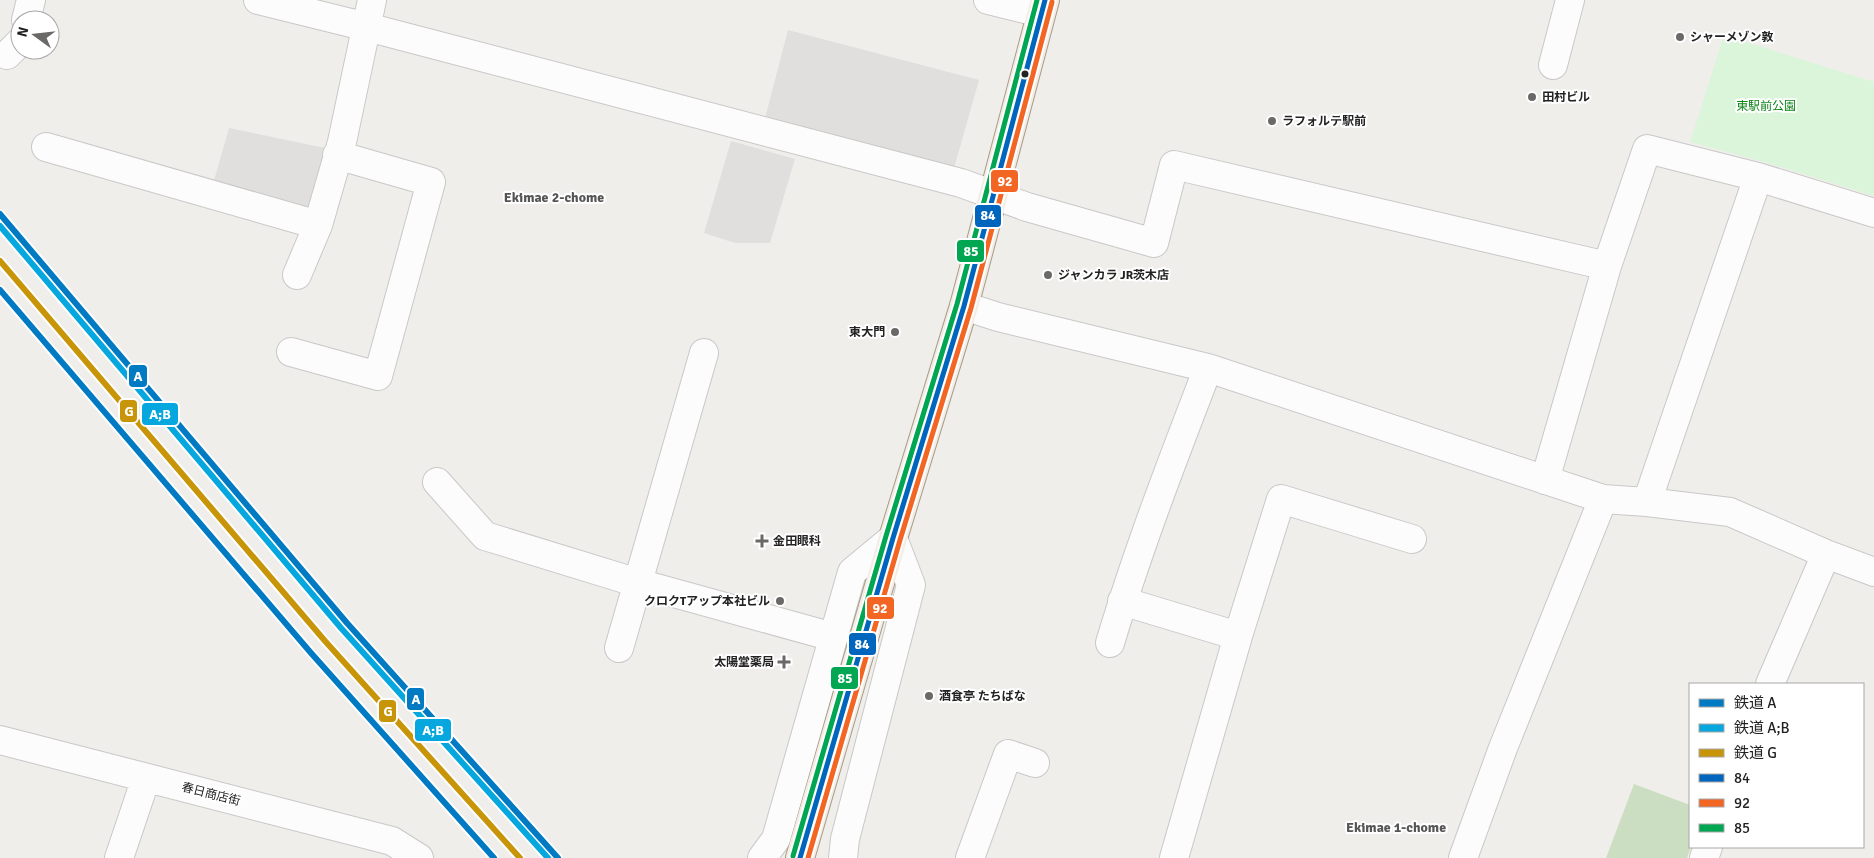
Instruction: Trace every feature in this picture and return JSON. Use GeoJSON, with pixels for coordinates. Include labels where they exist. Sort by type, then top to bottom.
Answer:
{"type":"FeatureCollection","features":[{"type":"Feature","properties":{"kind":"main road"},"geometry":{"type":"LineString","coordinates":[[800,858],[893,538],[964,306],[1043,6]]}},
{"type":"Feature","properties":{"kind":"street"},"geometry":{"type":"LineString","coordinates":[[258,0],[961,183],[1027,206],[1154,243],[1174,165],[1607,266]]}},
{"type":"Feature","properties":{"kind":"street"},"geometry":{"type":"LineString","coordinates":[[297,275],[318,225],[338,155],[372,0]]}},
{"type":"Feature","properties":{"kind":"street"},"geometry":{"type":"LineString","coordinates":[[988,0],[1043,6]]}},
{"type":"Feature","properties":{"kind":"street"},"geometry":{"type":"LineString","coordinates":[[1553,65],[1570,0]]}},
{"type":"Feature","properties":{"kind":"street"},"geometry":{"type":"LineString","coordinates":[[46,147],[318,225]]}},
{"type":"Feature","properties":{"kind":"street"},"geometry":{"type":"LineString","coordinates":[[1545,480],[1607,266],[1647,149],[1758,177],[1874,213]]}},
{"type":"Feature","properties":{"kind":"street"},"geometry":{"type":"LineString","coordinates":[[292,352],[378,376],[431,182],[338,155]]}},
{"type":"Feature","properties":{"kind":"street"},"geometry":{"type":"LineString","coordinates":[[1647,502],[1758,177]]}},
{"type":"Feature","properties":{"kind":"street"},"geometry":{"type":"LineString","coordinates":[[964,306],[998,318],[1208,368],[1603,499],[1730,512],[1826,554],[1874,572]]}},
{"type":"Feature","properties":{"kind":"street"},"geometry":{"type":"LineString","coordinates":[[619,648],[704,353]]}},
{"type":"Feature","properties":{"kind":"street"},"geometry":{"type":"LineString","coordinates":[[1110,643],[1122,601],[1164,482],[1208,368]]}},
{"type":"Feature","properties":{"kind":"street"},"geometry":{"type":"LineString","coordinates":[[436,482],[486,536],[638,583],[833,636]]}},
{"type":"Feature","properties":{"kind":"street"},"geometry":{"type":"LineString","coordinates":[[1174,858],[1238,636],[1281,499],[1412,539]]}},
{"type":"Feature","properties":{"kind":"street"},"geometry":{"type":"LineString","coordinates":[[1463,858],[1503,748],[1603,499]]}},
{"type":"Feature","properties":{"kind":"street"},"geometry":{"type":"LineString","coordinates":[[762,858],[776,839],[852,572],[893,538],[911,585],[845,839],[843,858]]}},
{"type":"Feature","properties":{"kind":"street"},"geometry":{"type":"LineString","coordinates":[[1770,683],[1826,554]]}},
{"type":"Feature","properties":{"kind":"street"},"geometry":{"type":"LineString","coordinates":[[1122,601],[1238,636]]}},
{"type":"Feature","properties":{"kind":"street","name":"春日商店街"},"geometry":{"type":"LineString","coordinates":[[0,740],[392,841],[419,858]]}},
{"type":"Feature","properties":{"kind":"street"},"geometry":{"type":"LineString","coordinates":[[970,858],[1008,754],[1035,763]]}},
{"type":"Feature","properties":{"kind":"street"},"geometry":{"type":"LineString","coordinates":[[119,858],[146,778]]}},
{"type":"Feature","properties":{"kind":"green space","name":"東駅前公園"},"geometry":{"type":"Polygon","coordinates":[[[1724,35],[1874,82],[1874,196],[1764,162],[1690,142],[1724,35]]]}},
{"type":"Feature","properties":{"kind":"green space"},"geometry":{"type":"Polygon","coordinates":[[[1634,784],[1689,805],[1689,848],[1691,848],[1687,858],[1606,858],[1634,784]]]}},
{"type":"Feature","properties":{"kind":"shaded area"},"geometry":{"type":"Polygon","coordinates":[[[788,30],[979,80],[953,172],[764,122],[788,30]]]}},
{"type":"Feature","properties":{"kind":"shaded area"},"geometry":{"type":"Polygon","coordinates":[[[229,128],[330,149],[311,214],[213,184],[229,128]]]}},
{"type":"Feature","properties":{"kind":"shaded area"},"geometry":{"type":"Polygon","coordinates":[[[731,141],[795,159],[770,243],[735,243],[704,233],[731,141]]]}},
{"type":"Feature","properties":{"kind":"rail line","name":"A"},"geometry":{"type":"LineString","coordinates":[[0,214],[347,623],[558,858]]}},
{"type":"Feature","properties":{"kind":"rail line","name":"A;B"},"geometry":{"type":"LineString","coordinates":[[0,226],[341,628],[548,858]]}},
{"type":"Feature","properties":{"kind":"rail line","name":"G"},"geometry":{"type":"LineString","coordinates":[[0,261],[325,641],[520,858]]}},
{"type":"Feature","properties":{"kind":"rail line","name":"A"},"geometry":{"type":"LineString","coordinates":[[0,290],[311,653],[494,858]]}},
{"type":"Feature","properties":{"kind":"transit line","name":"85"},"geometry":{"type":"LineString","coordinates":[[793,856],[886,536],[957,304],[1037,0]]}},
{"type":"Feature","properties":{"kind":"transit line","name":"84"},"geometry":{"type":"LineString","coordinates":[[800,858],[893,538],[964,306],[1045,0]]}},
{"type":"Feature","properties":{"kind":"transit line","name":"92"},"geometry":{"type":"LineString","coordinates":[[808,858],[900,540],[971,308],[1052,2]]}},
{"type":"Feature","properties":{"kind":"place","name":"シャーメゾン敦"},"geometry":{"type":"Point","coordinates":[1680,37]}},
{"type":"Feature","properties":{"kind":"place","name":"田村ビル"},"geometry":{"type":"Point","coordinates":[1532,97]}},
{"type":"Feature","properties":{"kind":"place","name":"ラフォルテ駅前"},"geometry":{"type":"Point","coordinates":[1272,121]}},
{"type":"Feature","properties":{"kind":"place","name":"ジャンカラ JR茨木店"},"geometry":{"type":"Point","coordinates":[1048,275]}},
{"type":"Feature","properties":{"kind":"place","name":"東大門"},"geometry":{"type":"Point","coordinates":[895,332]}},
{"type":"Feature","properties":{"kind":"place","name":"金田眼科"},"geometry":{"type":"Point","coordinates":[762,541]}},
{"type":"Feature","properties":{"kind":"place","name":"クロクTアップ本社ビル"},"geometry":{"type":"Point","coordinates":[780,601]}},
{"type":"Feature","properties":{"kind":"place","name":"太陽堂薬局"},"geometry":{"type":"Point","coordinates":[784,662]}},
{"type":"Feature","properties":{"kind":"place","name":"酒食亭 たちばな"},"geometry":{"type":"Point","coordinates":[929,696]}},
{"type":"Feature","properties":{"kind":"district","name":"Ekimae 2-chome"},"geometry":{"type":"Point","coordinates":[554,197]}},
{"type":"Feature","properties":{"kind":"district","name":"Ekimae 1-chome"},"geometry":{"type":"Point","coordinates":[1396,827]}}]}
